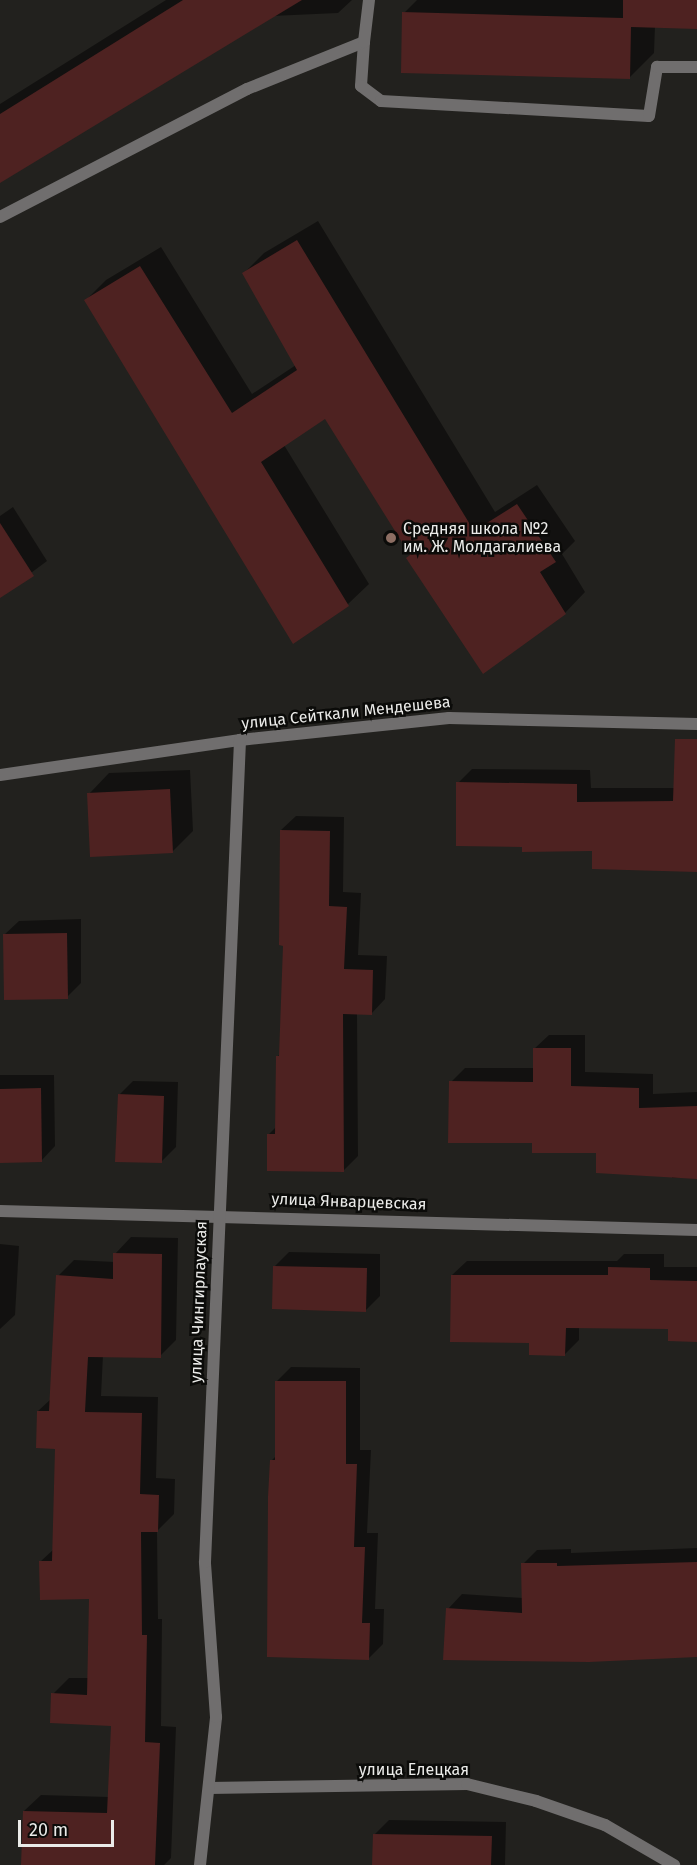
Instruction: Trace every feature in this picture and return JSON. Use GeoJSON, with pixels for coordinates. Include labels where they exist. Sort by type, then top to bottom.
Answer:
{"type":"FeatureCollection","features":[{"type":"Feature","properties":{"kind":"street"},"geometry":{"type":"LineString","coordinates":[[369,0],[363,42],[361,86],[381,101],[649,116],[657,67],[697,67]]}},
{"type":"Feature","properties":{"kind":"street"},"geometry":{"type":"LineString","coordinates":[[0,217],[247,88],[363,42]]}},
{"type":"Feature","properties":{"kind":"street","name":"улица Сейткали Мендешева"},"geometry":{"type":"LineString","coordinates":[[0,775],[240,740],[449,718],[697,724]]}},
{"type":"Feature","properties":{"kind":"street","name":"улица Чингирлауская"},"geometry":{"type":"LineString","coordinates":[[200,1865],[216,1717],[205,1562],[240,740]]}},
{"type":"Feature","properties":{"kind":"street","name":"улица Январцевская"},"geometry":{"type":"LineString","coordinates":[[0,1211],[219,1214],[697,1230]]}},
{"type":"Feature","properties":{"kind":"street","name":"улица Елецкая"},"geometry":{"type":"LineString","coordinates":[[209,1788],[467,1784],[536,1801],[605,1825],[674,1865]]}},
{"type":"Feature","properties":{"kind":"building"},"geometry":{"type":"Polygon","coordinates":[[[183,0],[302,0],[0,183],[0,114],[183,0]]]}},
{"type":"Feature","properties":{"kind":"building"},"geometry":{"type":"Polygon","coordinates":[[[623,0],[697,0],[697,29],[631,27],[630,79],[401,73],[402,12],[623,18],[623,0]]]}},
{"type":"Feature","properties":{"kind":"building"},"geometry":{"type":"Polygon","coordinates":[[[297,240],[474,531],[517,504],[556,562],[540,572],[566,614],[483,674],[406,558],[410,555],[325,419],[261,462],[349,606],[293,644],[84,300],[140,266],[232,413],[297,370],[242,273],[297,240]]]}},
{"type":"Feature","properties":{"kind":"building"},"geometry":{"type":"Polygon","coordinates":[[[0,523],[34,576],[0,598],[0,523]]]}},
{"type":"Feature","properties":{"kind":"building"},"geometry":{"type":"Polygon","coordinates":[[[675,739],[697,739],[697,872],[592,869],[592,851],[522,852],[522,847],[456,846],[456,782],[577,784],[577,802],[673,801],[675,739]]]}},
{"type":"Feature","properties":{"kind":"building"},"geometry":{"type":"Polygon","coordinates":[[[170,789],[173,853],[90,857],[87,793],[170,789]]]}},
{"type":"Feature","properties":{"kind":"building"},"geometry":{"type":"Polygon","coordinates":[[[280,830],[330,831],[329,906],[347,907],[344,969],[373,970],[372,1015],[343,1014],[344,1172],[267,1171],[267,1134],[275,1134],[276,1056],[279,1056],[283,946],[279,945],[280,830]]]}},
{"type":"Feature","properties":{"kind":"building"},"geometry":{"type":"Polygon","coordinates":[[[67,933],[68,999],[4,1000],[3,934],[67,933]]]}},
{"type":"Feature","properties":{"kind":"building"},"geometry":{"type":"Polygon","coordinates":[[[533,1048],[571,1048],[571,1086],[639,1088],[639,1108],[697,1106],[697,1179],[596,1173],[596,1153],[532,1153],[532,1143],[448,1143],[449,1081],[533,1082],[533,1048]]]}},
{"type":"Feature","properties":{"kind":"building"},"geometry":{"type":"Polygon","coordinates":[[[41,1088],[42,1162],[0,1163],[0,1089],[41,1088]]]}},
{"type":"Feature","properties":{"kind":"building"},"geometry":{"type":"Polygon","coordinates":[[[118,1094],[164,1096],[162,1163],[115,1162],[118,1094]]]}},
{"type":"Feature","properties":{"kind":"building"},"geometry":{"type":"Polygon","coordinates":[[[113,1253],[162,1254],[161,1358],[88,1357],[85,1412],[142,1413],[140,1494],[159,1495],[158,1532],[141,1532],[142,1635],[147,1635],[145,1742],[160,1743],[155,1865],[21,1865],[23,1811],[107,1813],[111,1726],[50,1723],[51,1693],[87,1695],[89,1599],[40,1600],[39,1561],[52,1561],[55,1449],[36,1448],[37,1411],[49,1411],[56,1275],[113,1279],[113,1253]]]}},
{"type":"Feature","properties":{"kind":"building"},"geometry":{"type":"Polygon","coordinates":[[[273,1266],[367,1268],[366,1312],[272,1309],[273,1266]]]}},
{"type":"Feature","properties":{"kind":"building"},"geometry":{"type":"Polygon","coordinates":[[[608,1267],[650,1268],[650,1280],[697,1281],[697,1342],[668,1341],[668,1329],[566,1328],[565,1356],[529,1355],[529,1343],[450,1342],[451,1275],[608,1275],[608,1267]]]}},
{"type":"Feature","properties":{"kind":"building"},"geometry":{"type":"Polygon","coordinates":[[[275,1381],[346,1381],[346,1464],[357,1464],[354,1547],[365,1547],[362,1623],[370,1623],[369,1660],[267,1657],[268,1497],[270,1460],[275,1460],[275,1381]]]}},
{"type":"Feature","properties":{"kind":"building"},"geometry":{"type":"Polygon","coordinates":[[[697,1562],[697,1657],[589,1662],[443,1660],[446,1608],[522,1613],[521,1563],[557,1563],[557,1566],[697,1562]]]}},
{"type":"Feature","properties":{"kind":"building"},"geometry":{"type":"Polygon","coordinates":[[[373,1834],[492,1836],[491,1865],[372,1865],[373,1834]]]}},
{"type":"Feature","properties":{"kind":"place","name":"Средняя школа №2 им. Ж. Молдагалиева"},"geometry":{"type":"Point","coordinates":[391,538]}}]}
